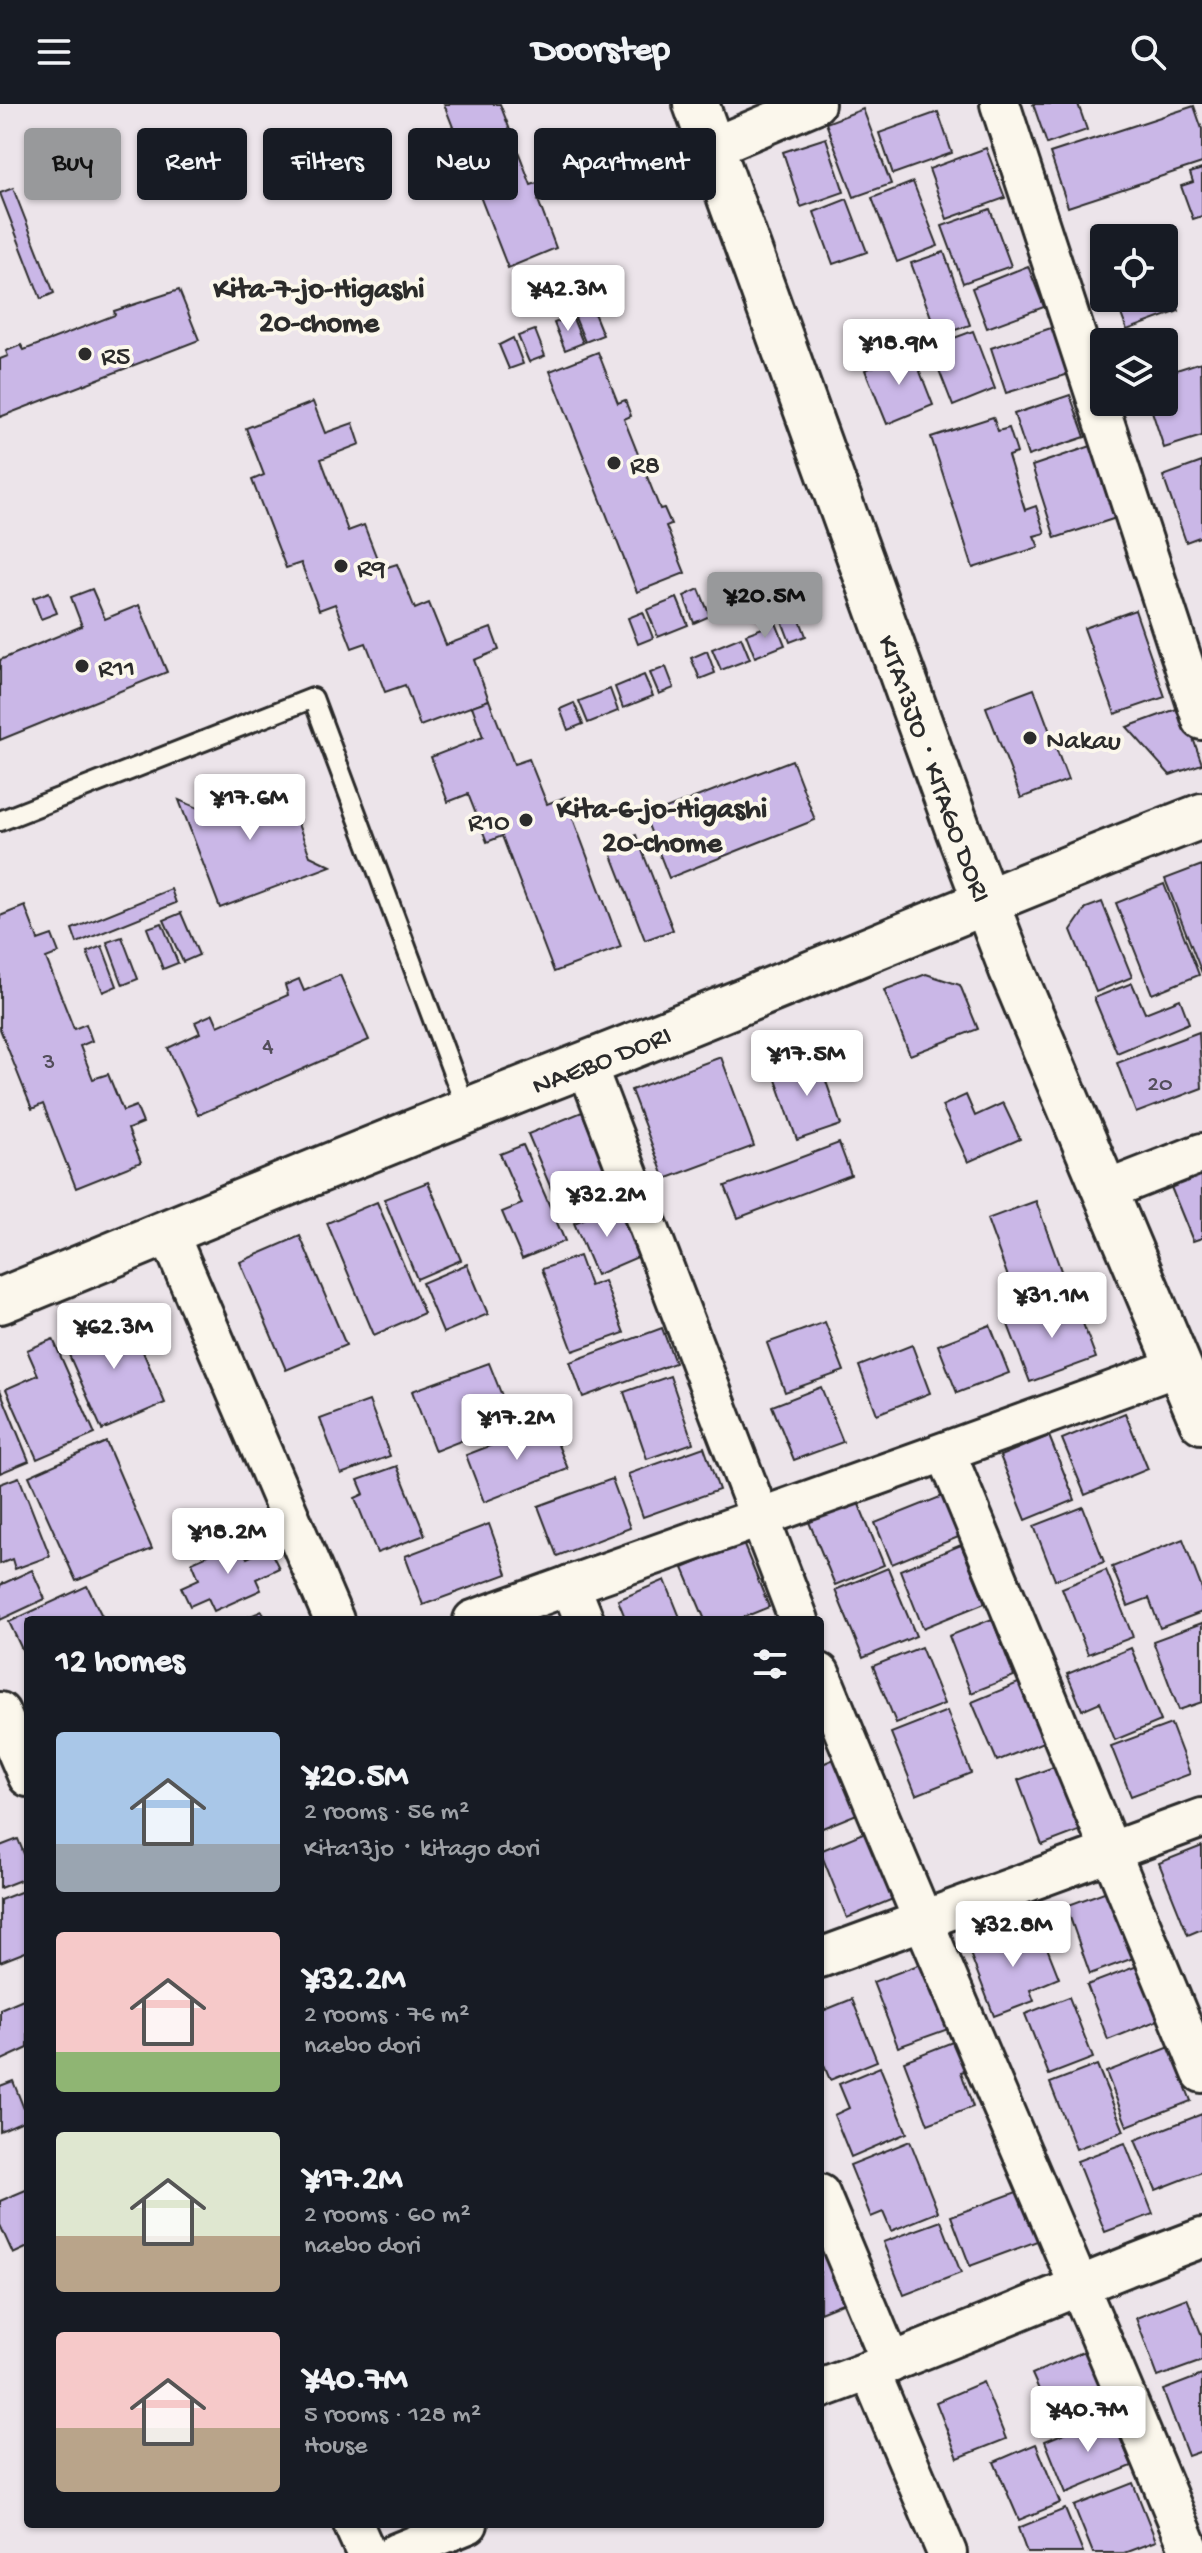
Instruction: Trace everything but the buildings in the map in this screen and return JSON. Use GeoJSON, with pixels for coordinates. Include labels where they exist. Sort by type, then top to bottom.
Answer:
{"type":"FeatureCollection","features":[{"type":"Feature","properties":{"kind":"street","name":"KITA13JO・KITAGO DORI"},"geometry":{"type":"LineString","coordinates":[[696,104],[705,128]]}},
{"type":"Feature","properties":{"kind":"street"},"geometry":{"type":"LineString","coordinates":[[716,146],[815,104]]}},
{"type":"Feature","properties":{"kind":"street"},"geometry":{"type":"LineString","coordinates":[[1000,104],[1202,720]]}},
{"type":"Feature","properties":{"kind":"street","name":"KITA13JO・KITAGO DORI"},"geometry":{"type":"LineString","coordinates":[[716,155],[985,900],[1202,1421]]}},
{"type":"Feature","properties":{"kind":"street","name":"NAEBO DORI"},"geometry":{"type":"LineString","coordinates":[[0,1301],[466,1108],[586,1064],[985,900],[1202,816]]}},
{"type":"Feature","properties":{"kind":"street"},"geometry":{"type":"LineString","coordinates":[[586,1064],[756,1516],[797,1616]]}},
{"type":"Feature","properties":{"kind":"street"},"geometry":{"type":"LineString","coordinates":[[1105,1191],[1202,1153]]}},
{"type":"Feature","properties":{"kind":"street"},"geometry":{"type":"LineString","coordinates":[[168,1232],[332,1616]]}},
{"type":"Feature","properties":{"kind":"street"},"geometry":{"type":"LineString","coordinates":[[484,1616],[756,1516],[946,1453],[1179,1366]]}},
{"type":"Feature","properties":{"kind":"street"},"geometry":{"type":"LineString","coordinates":[[946,1453],[1202,2073]]}},
{"type":"Feature","properties":{"kind":"street"},"geometry":{"type":"LineString","coordinates":[[570,1585],[582,1616]]}},
{"type":"Feature","properties":{"kind":"street"},"geometry":{"type":"LineString","coordinates":[[824,1683],[922,1923],[1080,2283],[1191,2553]]}},
{"type":"Feature","properties":{"kind":"street"},"geometry":{"type":"LineString","coordinates":[[0,1712],[24,1768]]}},
{"type":"Feature","properties":{"kind":"street"},"geometry":{"type":"LineString","coordinates":[[824,1957],[1202,1818]]}},
{"type":"Feature","properties":{"kind":"street"},"geometry":{"type":"LineString","coordinates":[[824,2206],[947,2553]]}},
{"type":"Feature","properties":{"kind":"street"},"geometry":{"type":"LineString","coordinates":[[824,2388],[1080,2283],[1202,2238]]}},
{"type":"Feature","properties":{"kind":"street"},"geometry":{"type":"LineString","coordinates":[[355,2528],[366,2553]]}},
{"type":"Feature","properties":{"kind":"street"},"geometry":{"type":"LineString","coordinates":[[396,2553],[458,2528]]}},
{"type":"Feature","properties":{"kind":"lane"},"geometry":{"type":"LineString","coordinates":[[0,821],[313,698],[466,1108]]}},
{"type":"Feature","properties":{"kind":"place","name":"R5"},"geometry":{"type":"Point","coordinates":[85,354]}},
{"type":"Feature","properties":{"kind":"place","name":"R8"},"geometry":{"type":"Point","coordinates":[614,463]}},
{"type":"Feature","properties":{"kind":"place","name":"R9"},"geometry":{"type":"Point","coordinates":[341,566]}},
{"type":"Feature","properties":{"kind":"place","name":"R11"},"geometry":{"type":"Point","coordinates":[82,666]}},
{"type":"Feature","properties":{"kind":"place","name":"Nakau"},"geometry":{"type":"Point","coordinates":[1030,738]}},
{"type":"Feature","properties":{"kind":"place","name":"R10"},"geometry":{"type":"Point","coordinates":[526,820]}},
{"type":"Feature","properties":{"kind":"district","name":"Kita-7-jo-Higashi 20-chome"},"geometry":{"type":"Point","coordinates":[319,304]}},
{"type":"Feature","properties":{"kind":"district","name":"Kita-6-jo-Higashi 20-chome"},"geometry":{"type":"Point","coordinates":[662,824]}}]}
